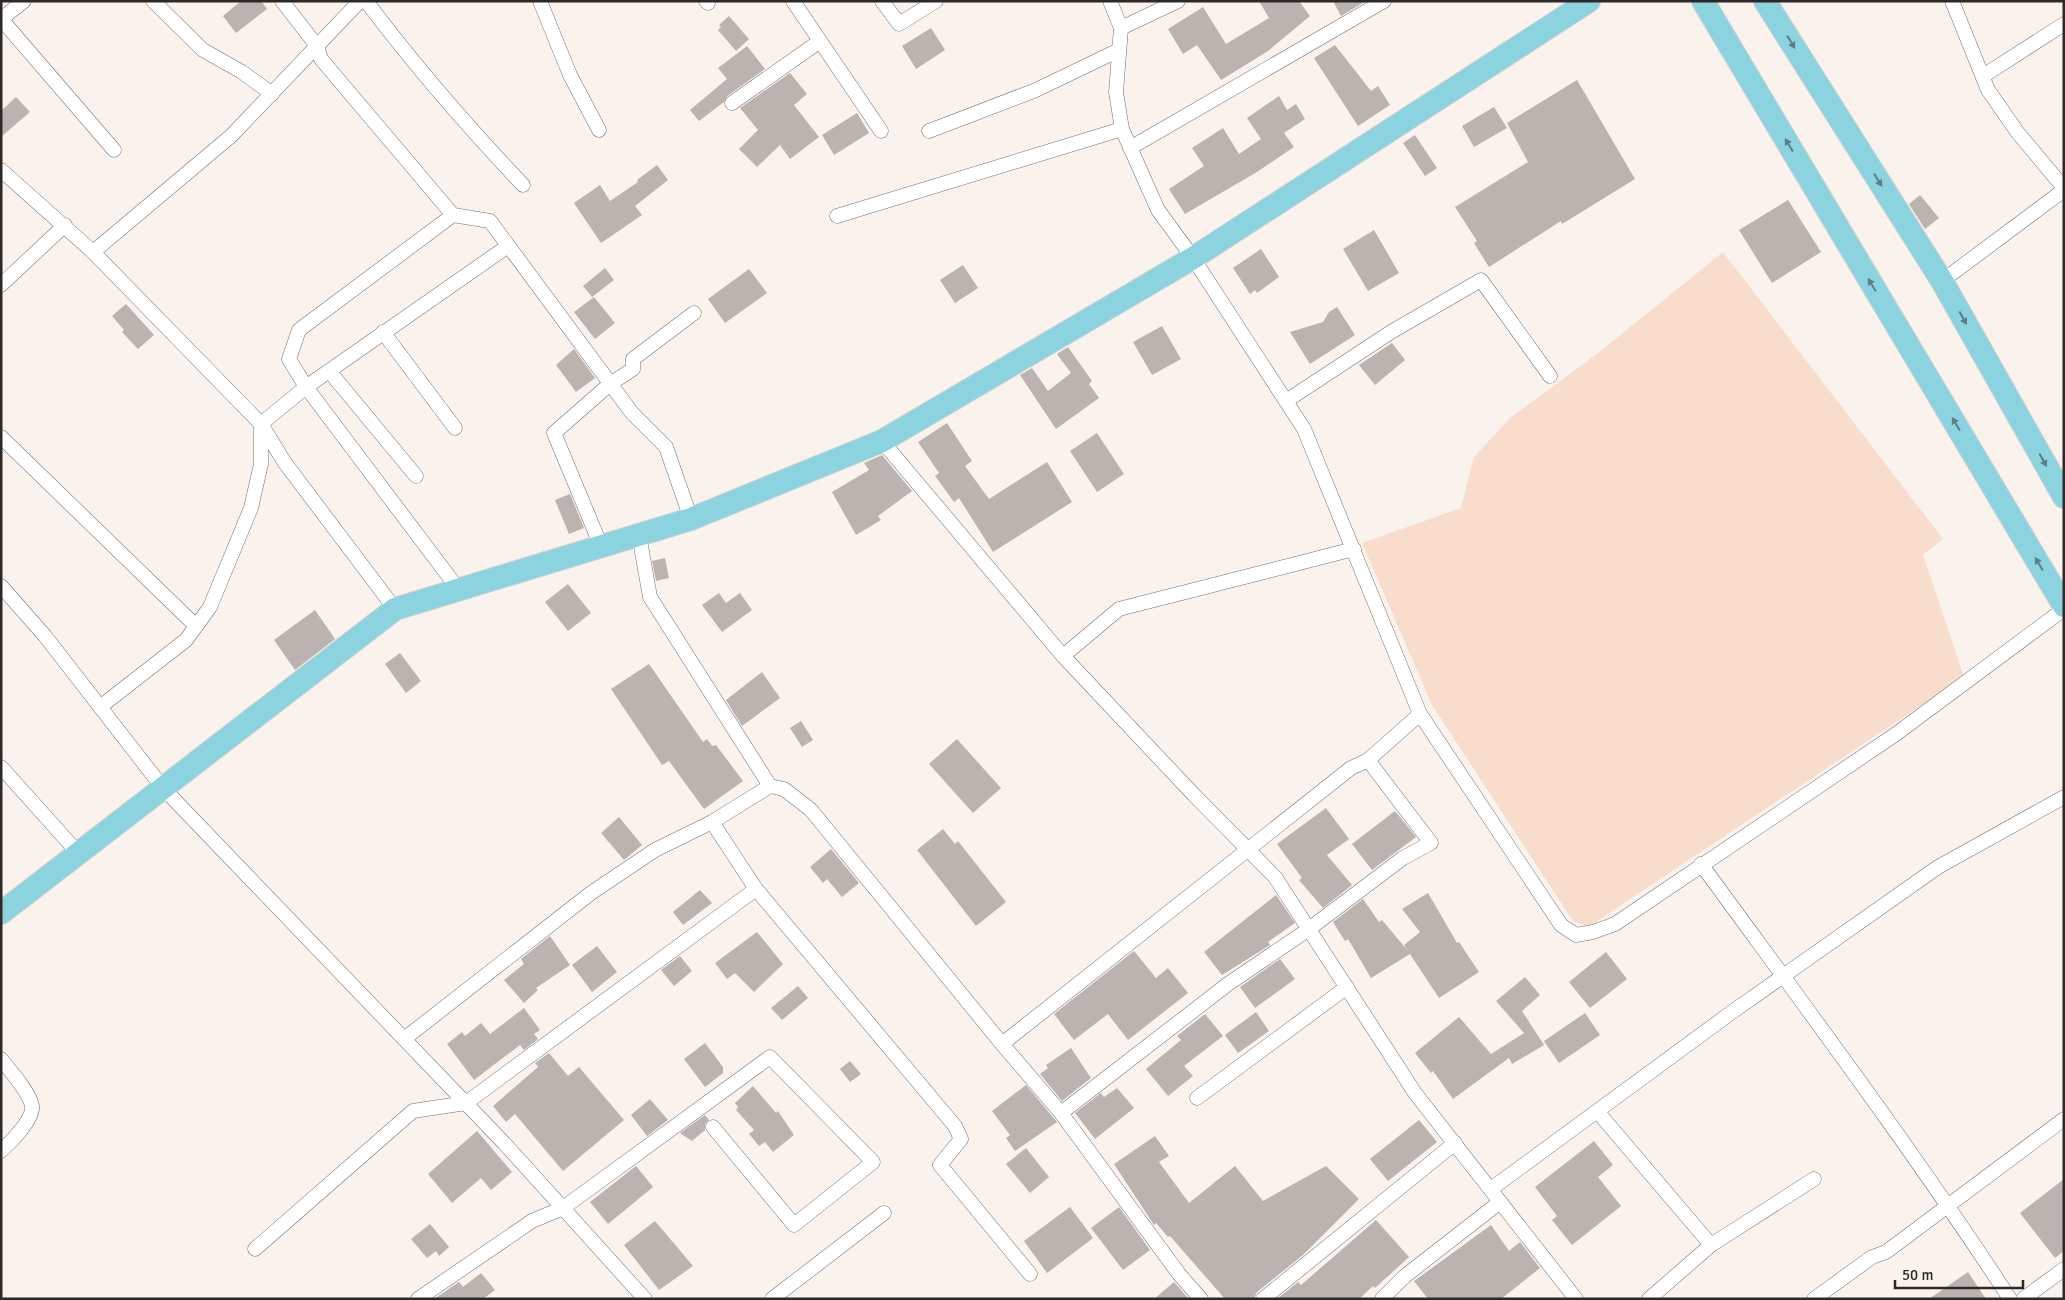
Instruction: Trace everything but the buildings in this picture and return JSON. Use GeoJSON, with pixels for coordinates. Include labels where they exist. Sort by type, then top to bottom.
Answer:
{"type":"FeatureCollection","features":[{"type":"Feature","properties":{"kind":"main road"},"geometry":{"type":"LineString","coordinates":[[1,913],[395,609],[691,519],[882,441],[1193,258],[1589,1]]}},
{"type":"Feature","properties":{"kind":"main road"},"geometry":{"type":"LineString","coordinates":[[1703,1],[2064,608]]}},
{"type":"Feature","properties":{"kind":"main road"},"geometry":{"type":"LineString","coordinates":[[1765,1],[1942,281],[2064,497]]}},
{"type":"Feature","properties":{"kind":"street"},"geometry":{"type":"LineString","coordinates":[[24,1],[1,19],[114,150]]}},
{"type":"Feature","properties":{"kind":"street"},"geometry":{"type":"LineString","coordinates":[[153,1],[203,50],[242,72],[272,94]]}},
{"type":"Feature","properties":{"kind":"street"},"geometry":{"type":"LineString","coordinates":[[282,1],[317,46],[321,59],[453,215],[490,221],[632,413],[666,447],[691,519]]}},
{"type":"Feature","properties":{"kind":"street"},"geometry":{"type":"LineString","coordinates":[[93,252],[231,136],[360,1]]}},
{"type":"Feature","properties":{"kind":"street"},"geometry":{"type":"LineString","coordinates":[[366,1],[419,71],[458,116],[523,185]]}},
{"type":"Feature","properties":{"kind":"street"},"geometry":{"type":"LineString","coordinates":[[540,1],[570,74],[599,130]]}},
{"type":"Feature","properties":{"kind":"street"},"geometry":{"type":"LineString","coordinates":[[793,1],[881,131]]}},
{"type":"Feature","properties":{"kind":"street"},"geometry":{"type":"LineString","coordinates":[[882,1],[899,24],[936,1]]}},
{"type":"Feature","properties":{"kind":"street"},"geometry":{"type":"LineString","coordinates":[[1110,1],[1121,28],[1116,92],[1122,129],[1158,210],[1193,258],[1304,429],[1420,714],[1561,925],[1576,935],[1594,932],[1615,924],[1701,864],[1896,734],[2064,608]]}},
{"type":"Feature","properties":{"kind":"street"},"geometry":{"type":"LineString","coordinates":[[1121,28],[1178,1]]}},
{"type":"Feature","properties":{"kind":"street"},"geometry":{"type":"LineString","coordinates":[[1130,148],[1384,1]]}},
{"type":"Feature","properties":{"kind":"street"},"geometry":{"type":"LineString","coordinates":[[1942,281],[2064,188],[2018,134],[1988,90],[1953,2]]}},
{"type":"Feature","properties":{"kind":"street"},"geometry":{"type":"LineString","coordinates":[[1983,76],[2064,24]]}},
{"type":"Feature","properties":{"kind":"street"},"geometry":{"type":"LineString","coordinates":[[732,102],[820,41]]}},
{"type":"Feature","properties":{"kind":"street"},"geometry":{"type":"LineString","coordinates":[[929,132],[1036,90],[1119,50]]}},
{"type":"Feature","properties":{"kind":"street"},"geometry":{"type":"LineString","coordinates":[[837,216],[1122,129]]}},
{"type":"Feature","properties":{"kind":"street"},"geometry":{"type":"LineString","coordinates":[[1,170],[65,225],[93,252],[261,424],[285,463],[395,609]]}},
{"type":"Feature","properties":{"kind":"street"},"geometry":{"type":"LineString","coordinates":[[453,215],[299,330],[289,359],[306,387],[459,590]]}},
{"type":"Feature","properties":{"kind":"street"},"geometry":{"type":"LineString","coordinates":[[1,285],[65,225]]}},
{"type":"Feature","properties":{"kind":"street"},"geometry":{"type":"LineString","coordinates":[[261,424],[306,387],[508,246]]}},
{"type":"Feature","properties":{"kind":"street"},"geometry":{"type":"LineString","coordinates":[[1286,401],[1391,332],[1481,280],[1550,376]]}},
{"type":"Feature","properties":{"kind":"street"},"geometry":{"type":"LineString","coordinates":[[601,546],[554,432],[610,384],[633,369],[633,359],[694,313]]}},
{"type":"Feature","properties":{"kind":"street"},"geometry":{"type":"LineString","coordinates":[[383,332],[456,428]]}},
{"type":"Feature","properties":{"kind":"street"},"geometry":{"type":"LineString","coordinates":[[329,371],[416,476]]}},
{"type":"Feature","properties":{"kind":"street"},"geometry":{"type":"LineString","coordinates":[[100,707],[186,640],[210,606],[251,508],[262,464],[261,424]]}},
{"type":"Feature","properties":{"kind":"street"},"geometry":{"type":"LineString","coordinates":[[1,438],[196,626]]}},
{"type":"Feature","properties":{"kind":"street"},"geometry":{"type":"LineString","coordinates":[[882,441],[1063,656],[1194,795],[1275,876],[1415,1093],[1576,1299]]}},
{"type":"Feature","properties":{"kind":"street"},"geometry":{"type":"LineString","coordinates":[[639,535],[650,597],[770,786]]}},
{"type":"Feature","properties":{"kind":"street"},"geometry":{"type":"LineString","coordinates":[[1063,656],[1119,609],[1354,549]]}},
{"type":"Feature","properties":{"kind":"street"},"geometry":{"type":"LineString","coordinates":[[1,586],[45,636],[163,788],[466,1103],[645,1299]]}},
{"type":"Feature","properties":{"kind":"street"},"geometry":{"type":"LineString","coordinates":[[1002,1044],[1351,768],[1368,760],[1420,714]]}},
{"type":"Feature","properties":{"kind":"street"},"geometry":{"type":"LineString","coordinates":[[1061,1113],[1228,984],[1310,929],[1403,858],[1431,843],[1368,760]]}},
{"type":"Feature","properties":{"kind":"street"},"geometry":{"type":"LineString","coordinates":[[1,767],[79,854]]}},
{"type":"Feature","properties":{"kind":"street"},"geometry":{"type":"LineString","coordinates":[[404,1039],[591,893],[655,850],[712,822],[770,786],[784,789],[811,810],[1002,1044],[1061,1113],[1179,1274],[1202,1299]]}},
{"type":"Feature","properties":{"kind":"street"},"geometry":{"type":"LineString","coordinates":[[1491,1189],[1783,976],[1938,867],[2064,797]]}},
{"type":"Feature","properties":{"kind":"street"},"geometry":{"type":"LineString","coordinates":[[712,822],[756,889],[955,1126],[961,1139],[940,1165],[1030,1274]]}},
{"type":"Feature","properties":{"kind":"street"},"geometry":{"type":"LineString","coordinates":[[1701,864],[1846,1059],[1950,1206],[2010,1299]]}},
{"type":"Feature","properties":{"kind":"street"},"geometry":{"type":"LineString","coordinates":[[255,1250],[413,1111],[466,1103],[756,889]]}},
{"type":"Feature","properties":{"kind":"street"},"geometry":{"type":"LineString","coordinates":[[1197,1098],[1347,987]]}},
{"type":"Feature","properties":{"kind":"street"},"geometry":{"type":"LineString","coordinates":[[418,1299],[532,1221],[563,1208],[770,1057],[873,1162],[794,1225],[713,1127]]}},
{"type":"Feature","properties":{"kind":"street"},"geometry":{"type":"LineString","coordinates":[[1,1059],[20,1084],[32,1106],[31,1116],[1,1151]]}},
{"type":"Feature","properties":{"kind":"street"},"geometry":{"type":"LineString","coordinates":[[1597,1111],[1711,1245]]}},
{"type":"Feature","properties":{"kind":"street"},"geometry":{"type":"LineString","coordinates":[[1814,1299],[1872,1257],[1886,1252],[1950,1206],[2064,1119]]}},
{"type":"Feature","properties":{"kind":"street"},"geometry":{"type":"LineString","coordinates":[[1263,1299],[1455,1143]]}},
{"type":"Feature","properties":{"kind":"street"},"geometry":{"type":"LineString","coordinates":[[1648,1299],[1711,1245],[1814,1179]]}},
{"type":"Feature","properties":{"kind":"street"},"geometry":{"type":"LineString","coordinates":[[1382,1299],[1405,1276],[1500,1202]]}},
{"type":"Feature","properties":{"kind":"street"},"geometry":{"type":"LineString","coordinates":[[772,1299],[884,1213]]}},
{"type":"Feature","properties":{"kind":"street"},"geometry":{"type":"LineString","coordinates":[[2023,1299],[2064,1269]]}},
{"type":"Feature","properties":{"kind":"shaded area"},"geometry":{"type":"Polygon","coordinates":[[[1723,252],[1943,539],[1923,555],[1964,677],[1588,927],[1573,921],[1432,705],[1362,543],[1461,508],[1474,457],[1510,418],[1597,354],[1723,252]]]}}]}
